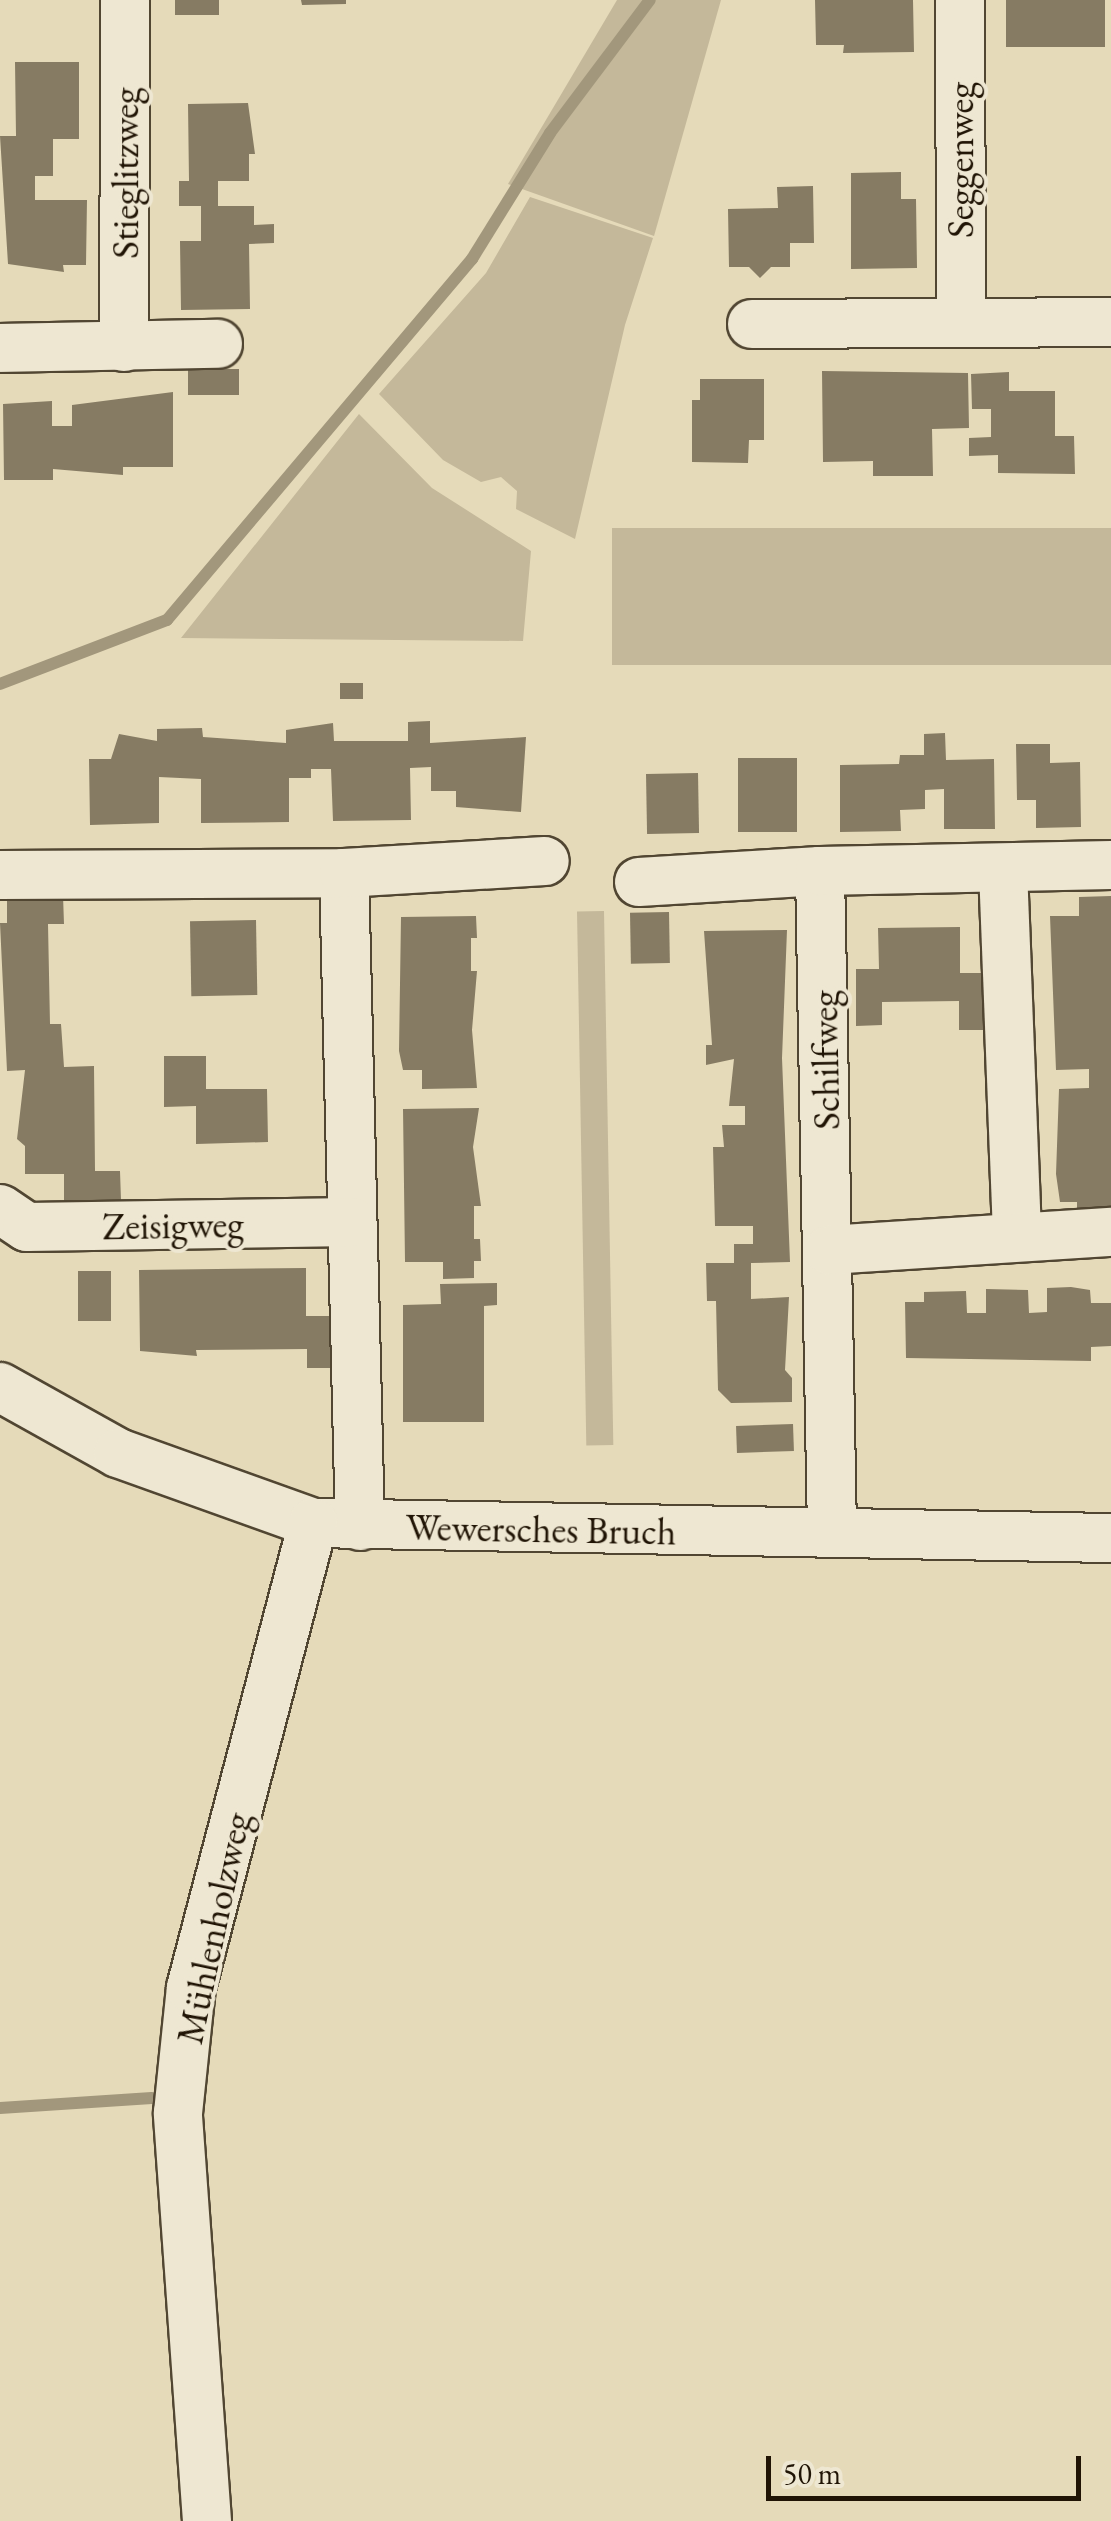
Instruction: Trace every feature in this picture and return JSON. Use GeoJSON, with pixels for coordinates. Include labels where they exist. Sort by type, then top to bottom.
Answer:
{"type":"FeatureCollection","features":[{"type":"Feature","properties":{"kind":"street","name":"Stieglitzweg"},"geometry":{"type":"LineString","coordinates":[[124,347],[125,0]]}},
{"type":"Feature","properties":{"kind":"street","name":"Seggenweg"},"geometry":{"type":"LineString","coordinates":[[960,0],[961,320]]}},
{"type":"Feature","properties":{"kind":"street"},"geometry":{"type":"LineString","coordinates":[[752,324],[1111,322]]}},
{"type":"Feature","properties":{"kind":"street"},"geometry":{"type":"LineString","coordinates":[[0,348],[218,344]]}},
{"type":"Feature","properties":{"kind":"street"},"geometry":{"type":"LineString","coordinates":[[0,875],[344,874],[545,861]]}},
{"type":"Feature","properties":{"kind":"street"},"geometry":{"type":"LineString","coordinates":[[638,882],[820,870],[1003,870],[1111,865]]}},
{"type":"Feature","properties":{"kind":"street","name":"Schilfweg"},"geometry":{"type":"LineString","coordinates":[[820,870],[832,1534]]}},
{"type":"Feature","properties":{"kind":"street"},"geometry":{"type":"LineString","coordinates":[[1003,870],[1017,1236]]}},
{"type":"Feature","properties":{"kind":"street"},"geometry":{"type":"LineString","coordinates":[[344,874],[360,1526]]}},
{"type":"Feature","properties":{"kind":"street","name":"Zeisigweg"},"geometry":{"type":"LineString","coordinates":[[0,1209],[27,1227],[352,1222]]}},
{"type":"Feature","properties":{"kind":"street"},"geometry":{"type":"LineString","coordinates":[[829,1250],[1111,1232]]}},
{"type":"Feature","properties":{"kind":"street","name":"Wewersches Bruch"},"geometry":{"type":"LineString","coordinates":[[0,1387],[118,1453],[313,1523],[1111,1538]]}},
{"type":"Feature","properties":{"kind":"street","name":"Mühlenholzweg"},"geometry":{"type":"LineString","coordinates":[[208,2521],[180,2095],[192,1988],[313,1523]]}},
{"type":"Feature","properties":{"kind":"shaded area"},"geometry":{"type":"Polygon","coordinates":[[[617,0],[721,0],[654,236],[508,184],[617,0]]]}},
{"type":"Feature","properties":{"kind":"shaded area"},"geometry":{"type":"Polygon","coordinates":[[[530,197],[653,238],[625,325],[575,539],[516,509],[517,491],[501,477],[481,482],[443,460],[379,394],[486,273],[530,197]]]}},
{"type":"Feature","properties":{"kind":"shaded area"},"geometry":{"type":"Polygon","coordinates":[[[359,414],[432,488],[531,551],[523,641],[181,638],[359,414]]]}},
{"type":"Feature","properties":{"kind":"shaded area"},"geometry":{"type":"Polygon","coordinates":[[[612,528],[1111,528],[1111,665],[612,665],[612,528]]]}},
{"type":"Feature","properties":{"kind":"shaded area"},"geometry":{"type":"Polygon","coordinates":[[[577,911],[604,911],[613,1445],[586,1445],[577,911]]]}},
{"type":"Feature","properties":{"kind":"building"},"geometry":{"type":"Polygon","coordinates":[[[175,0],[219,0],[219,15],[175,15],[175,0]]]}},
{"type":"Feature","properties":{"kind":"building"},"geometry":{"type":"Polygon","coordinates":[[[301,0],[346,0],[346,4],[302,5],[301,0]]]}},
{"type":"Feature","properties":{"kind":"building"},"geometry":{"type":"Polygon","coordinates":[[[815,0],[913,0],[914,52],[843,53],[844,45],[816,45],[815,0]]]}},
{"type":"Feature","properties":{"kind":"building"},"geometry":{"type":"Polygon","coordinates":[[[1006,0],[1105,0],[1105,47],[1006,47],[1006,0]]]}},
{"type":"Feature","properties":{"kind":"building"},"geometry":{"type":"Polygon","coordinates":[[[15,62],[79,62],[79,139],[53,139],[53,176],[35,176],[35,200],[87,200],[86,265],[63,265],[64,272],[8,264],[0,136],[16,136],[15,62]]]}},
{"type":"Feature","properties":{"kind":"building"},"geometry":{"type":"Polygon","coordinates":[[[248,103],[255,154],[249,154],[249,181],[218,181],[218,206],[254,206],[254,225],[274,224],[274,243],[249,244],[250,309],[181,310],[180,241],[201,241],[201,206],[179,206],[179,181],[189,181],[188,104],[248,103]]]}},
{"type":"Feature","properties":{"kind":"building"},"geometry":{"type":"Polygon","coordinates":[[[901,172],[901,199],[916,199],[917,268],[851,269],[851,173],[901,172]]]}},
{"type":"Feature","properties":{"kind":"building"},"geometry":{"type":"Polygon","coordinates":[[[813,186],[814,243],[790,243],[790,267],[771,267],[760,278],[749,267],[729,267],[728,209],[778,208],[777,187],[813,186]]]}},
{"type":"Feature","properties":{"kind":"building"},"geometry":{"type":"Polygon","coordinates":[[[188,369],[239,369],[239,395],[188,395],[188,369]]]}},
{"type":"Feature","properties":{"kind":"building"},"geometry":{"type":"Polygon","coordinates":[[[822,371],[968,373],[969,428],[932,429],[933,476],[873,476],[873,461],[823,462],[822,371]]]}},
{"type":"Feature","properties":{"kind":"building"},"geometry":{"type":"Polygon","coordinates":[[[1009,372],[1009,391],[1055,391],[1055,436],[1074,436],[1075,474],[998,473],[998,455],[969,456],[969,438],[991,437],[991,409],[972,409],[971,374],[1009,372]]]}},
{"type":"Feature","properties":{"kind":"building"},"geometry":{"type":"Polygon","coordinates":[[[700,379],[764,379],[764,440],[749,440],[748,463],[692,462],[692,400],[700,400],[700,379]]]}},
{"type":"Feature","properties":{"kind":"building"},"geometry":{"type":"Polygon","coordinates":[[[173,392],[173,467],[123,467],[123,475],[53,469],[53,480],[4,480],[3,404],[52,401],[52,426],[72,426],[72,405],[173,392]]]}},
{"type":"Feature","properties":{"kind":"building"},"geometry":{"type":"Polygon","coordinates":[[[340,683],[363,683],[363,699],[340,699],[340,683]]]}},
{"type":"Feature","properties":{"kind":"building"},"geometry":{"type":"Polygon","coordinates":[[[430,721],[430,743],[526,737],[521,812],[456,807],[456,791],[431,791],[431,767],[410,768],[411,820],[333,821],[331,769],[311,769],[311,778],[289,778],[289,822],[201,823],[201,779],[159,777],[159,823],[90,825],[89,759],[111,759],[119,734],[157,741],[157,729],[202,728],[203,737],[286,743],[286,730],[333,723],[334,741],[408,741],[408,722],[430,721]]]}},
{"type":"Feature","properties":{"kind":"building"},"geometry":{"type":"Polygon","coordinates":[[[945,733],[946,760],[994,759],[995,829],[944,829],[944,789],[925,790],[925,809],[900,810],[901,831],[840,832],[840,765],[899,764],[900,755],[924,755],[924,734],[945,733]]]}},
{"type":"Feature","properties":{"kind":"building"},"geometry":{"type":"Polygon","coordinates":[[[1016,744],[1050,744],[1050,763],[1080,762],[1081,827],[1036,828],[1036,800],[1017,800],[1016,744]]]}},
{"type":"Feature","properties":{"kind":"building"},"geometry":{"type":"Polygon","coordinates":[[[738,758],[797,758],[797,832],[738,832],[738,758]]]}},
{"type":"Feature","properties":{"kind":"building"},"geometry":{"type":"Polygon","coordinates":[[[698,773],[699,833],[647,834],[646,774],[698,773]]]}},
{"type":"Feature","properties":{"kind":"building"},"geometry":{"type":"Polygon","coordinates":[[[63,895],[64,924],[48,924],[50,1024],[61,1024],[64,1067],[94,1066],[95,1171],[120,1171],[121,1200],[64,1201],[64,1174],[25,1174],[25,1146],[17,1139],[25,1070],[7,1071],[0,923],[7,923],[7,896],[63,895]]]}},
{"type":"Feature","properties":{"kind":"building"},"geometry":{"type":"Polygon","coordinates":[[[1111,896],[1111,1221],[1077,1221],[1077,1202],[1060,1202],[1056,1174],[1059,1089],[1089,1088],[1089,1069],[1056,1070],[1050,916],[1079,916],[1079,897],[1111,896]]]}},
{"type":"Feature","properties":{"kind":"building"},"geometry":{"type":"Polygon","coordinates":[[[669,912],[670,963],[631,964],[630,913],[669,912]]]}},
{"type":"Feature","properties":{"kind":"building"},"geometry":{"type":"Polygon","coordinates":[[[476,916],[471,971],[477,971],[472,1030],[477,1088],[422,1089],[422,1070],[403,1070],[399,1051],[401,917],[476,916]]]}},
{"type":"Feature","properties":{"kind":"building"},"geometry":{"type":"Polygon","coordinates":[[[256,920],[257,995],[191,996],[190,921],[256,920]]]}},
{"type":"Feature","properties":{"kind":"building"},"geometry":{"type":"Polygon","coordinates":[[[960,927],[960,973],[984,973],[985,1030],[959,1030],[959,1001],[882,1002],[882,1025],[856,1026],[856,969],[879,969],[878,928],[960,927]]]}},
{"type":"Feature","properties":{"kind":"building"},"geometry":{"type":"Polygon","coordinates":[[[787,930],[782,1058],[790,1262],[751,1263],[751,1299],[789,1297],[785,1370],[792,1378],[792,1402],[731,1403],[718,1390],[716,1301],[707,1301],[706,1263],[734,1263],[734,1244],[753,1244],[753,1226],[715,1226],[713,1147],[724,1147],[722,1125],[745,1125],[745,1106],[729,1106],[734,1059],[706,1065],[706,1045],[712,1045],[704,931],[787,930]]]}},
{"type":"Feature","properties":{"kind":"building"},"geometry":{"type":"Polygon","coordinates":[[[164,1056],[206,1056],[206,1089],[267,1089],[268,1142],[196,1144],[196,1106],[164,1107],[164,1056]]]}},
{"type":"Feature","properties":{"kind":"building"},"geometry":{"type":"Polygon","coordinates":[[[479,1108],[473,1147],[481,1206],[474,1206],[474,1239],[480,1239],[481,1261],[474,1261],[474,1278],[443,1279],[443,1262],[405,1262],[403,1109],[479,1108]]]}},
{"type":"Feature","properties":{"kind":"building"},"geometry":{"type":"Polygon","coordinates":[[[306,1268],[306,1316],[332,1316],[332,1368],[307,1368],[307,1349],[196,1350],[197,1356],[140,1351],[139,1270],[306,1268]]]}},
{"type":"Feature","properties":{"kind":"building"},"geometry":{"type":"Polygon","coordinates":[[[78,1271],[111,1271],[111,1321],[78,1321],[78,1271]]]}},
{"type":"Feature","properties":{"kind":"building"},"geometry":{"type":"Polygon","coordinates":[[[497,1283],[497,1305],[484,1306],[484,1422],[403,1422],[403,1305],[441,1304],[440,1284],[497,1283]]]}},
{"type":"Feature","properties":{"kind":"building"},"geometry":{"type":"Polygon","coordinates":[[[1047,1288],[1090,1290],[1091,1303],[1111,1303],[1111,1346],[1091,1347],[1091,1361],[906,1358],[905,1302],[924,1302],[924,1292],[966,1291],[967,1313],[986,1313],[986,1289],[1028,1290],[1029,1313],[1047,1312],[1047,1288]]]}},
{"type":"Feature","properties":{"kind":"building"},"geometry":{"type":"Polygon","coordinates":[[[793,1424],[794,1451],[737,1453],[736,1426],[793,1424]]]}},
{"type":"Feature","properties":{"kind":"waterway"},"geometry":{"type":"LineString","coordinates":[[0,684],[167,620],[472,259],[550,133],[650,0]]}},
{"type":"Feature","properties":{"kind":"waterway"},"geometry":{"type":"LineString","coordinates":[[0,2108],[152,2098]]}}]}
